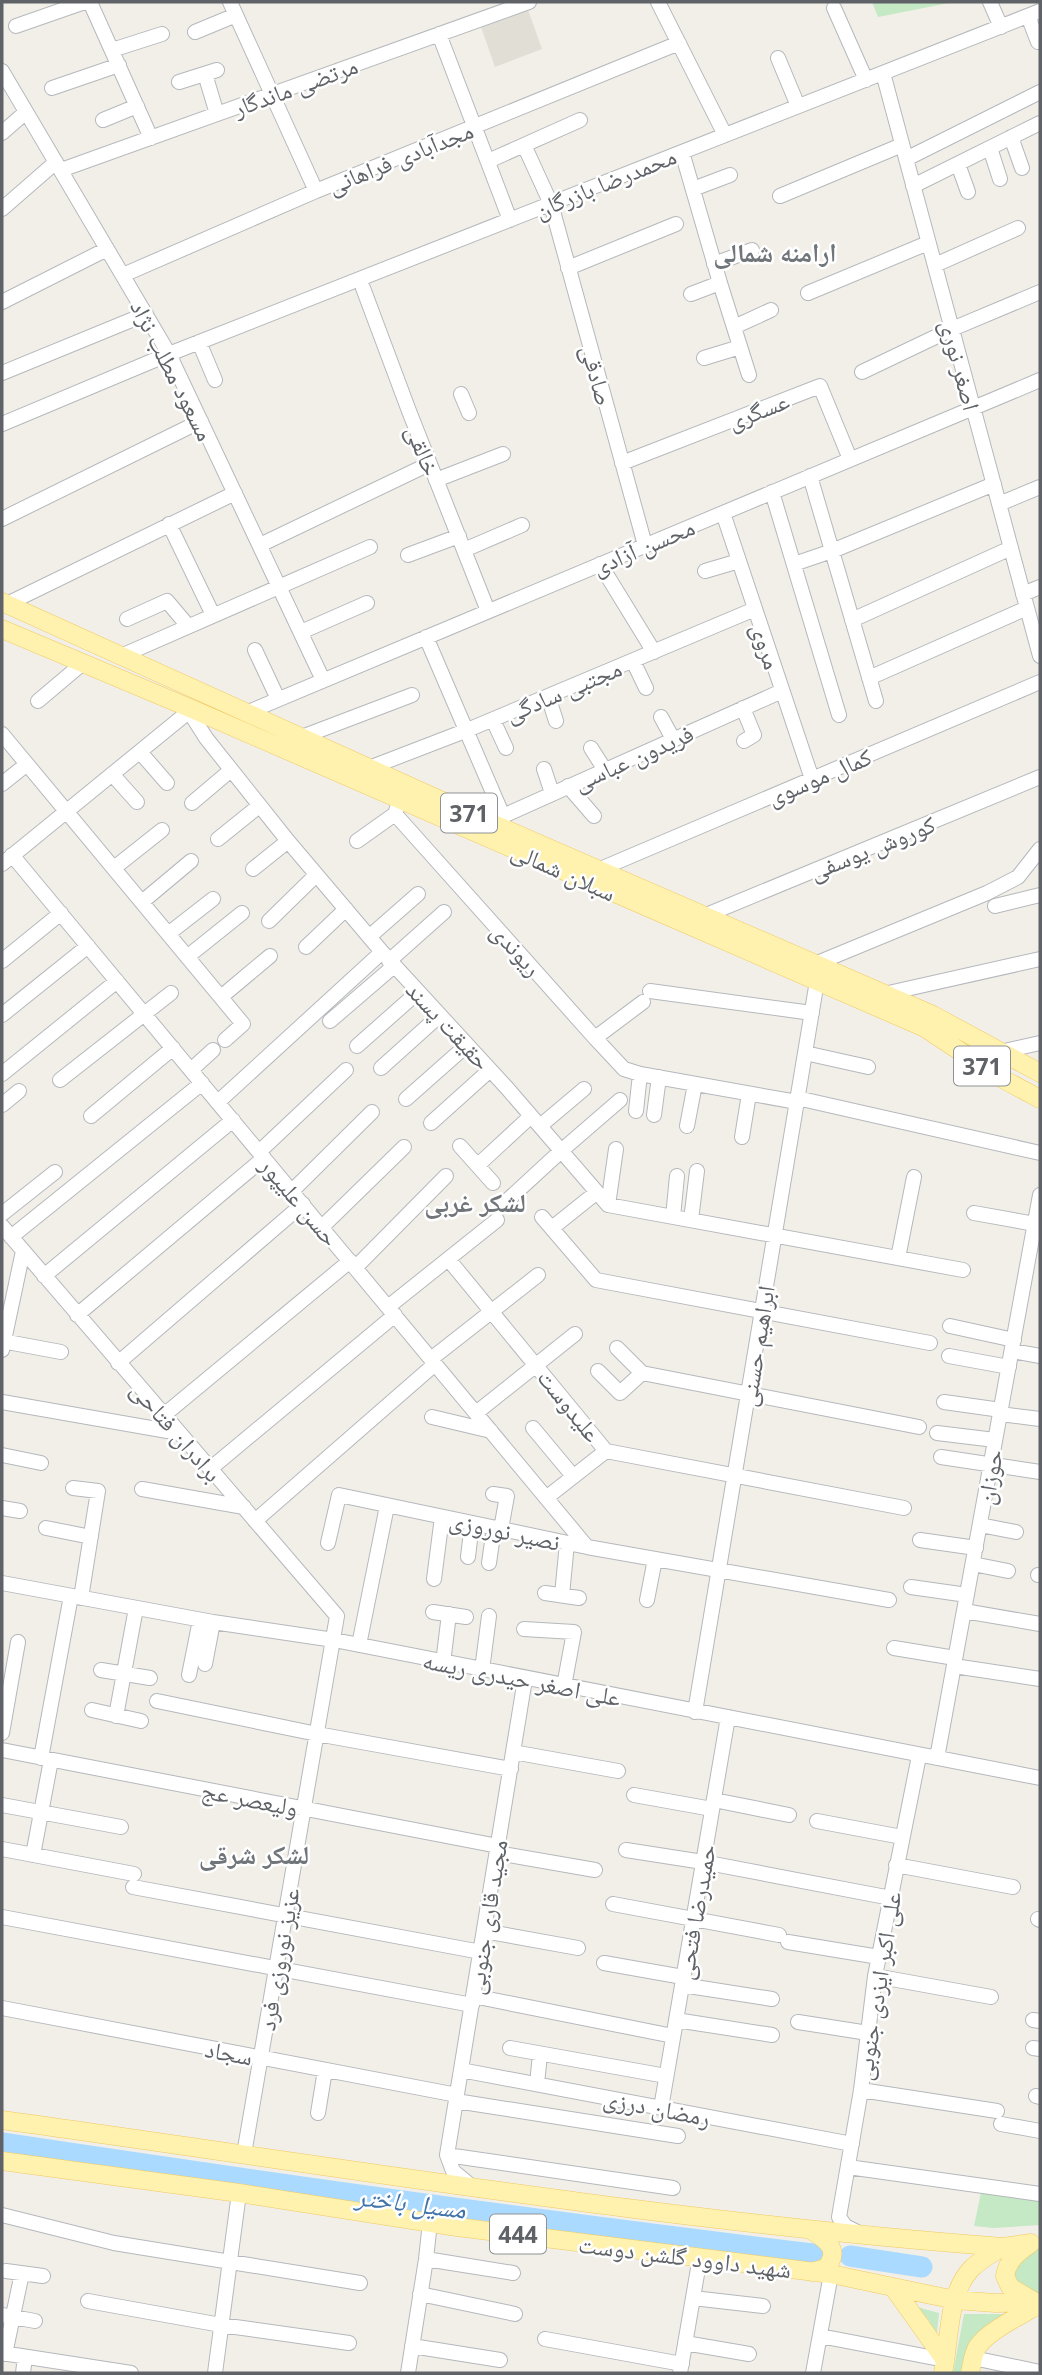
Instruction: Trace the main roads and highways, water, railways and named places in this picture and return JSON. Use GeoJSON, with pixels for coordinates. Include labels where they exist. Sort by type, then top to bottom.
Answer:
{"type":"FeatureCollection","features":[{"type":"Feature","properties":{"kind":"main road","name":"سبلان شمالی"},"geometry":{"type":"LineString","coordinates":[[5,603],[121,656],[398,807],[884,994],[933,1015],[1040,1073]]}},
{"type":"Feature","properties":{"kind":"main road","name":"سبلان شمالی"},"geometry":{"type":"LineString","coordinates":[[2,629],[192,709],[241,720],[299,738],[704,916],[819,971],[925,1028],[999,1077],[1040,1099]]}},
{"type":"Feature","properties":{"kind":"main road","name":"شهید داوود گلشن دوست"},"geometry":{"type":"LineString","coordinates":[[2,2120],[471,2186],[811,2230],[1003,2247],[1036,2242]]}},
{"type":"Feature","properties":{"kind":"main road","name":"شهید داوود گلشن دوست"},"geometry":{"type":"LineString","coordinates":[[2,2161],[430,2222],[831,2274],[895,2290],[955,2300],[1038,2303]]}},
{"type":"Feature","properties":{"kind":"main road"},"geometry":{"type":"LineString","coordinates":[[811,2230],[828,2240],[833,2251],[826,2268],[812,2272]]}},
{"type":"Feature","properties":{"kind":"main road"},"geometry":{"type":"LineString","coordinates":[[972,2366],[979,2346],[986,2339],[1038,2303],[1010,2287],[1005,2276],[1019,2251],[1036,2242]]}},
{"type":"Feature","properties":{"kind":"main road"},"geometry":{"type":"LineString","coordinates":[[944,2367],[955,2300],[964,2278],[971,2269],[1003,2247]]}},
{"type":"Feature","properties":{"kind":"main road"},"geometry":{"type":"LineString","coordinates":[[895,2290],[944,2367]]}},
{"type":"Feature","properties":{"kind":"waterway","name":"مسیل باختر"},"geometry":{"type":"LineString","coordinates":[[2,2143],[411,2202],[821,2255]]}},
{"type":"Feature","properties":{"kind":"waterway","name":"مسیل باختر"},"geometry":{"type":"LineString","coordinates":[[850,2256],[922,2267]]}},
{"type":"Feature","properties":{"kind":"district","name":"ارامنه شمالی"},"geometry":{"type":"Point","coordinates":[775,252]}},
{"type":"Feature","properties":{"kind":"district","name":"لشکر غربی"},"geometry":{"type":"Point","coordinates":[475,1202]}},
{"type":"Feature","properties":{"kind":"district","name":"لشکر شرقی"},"geometry":{"type":"Point","coordinates":[254,1854]}}]}
